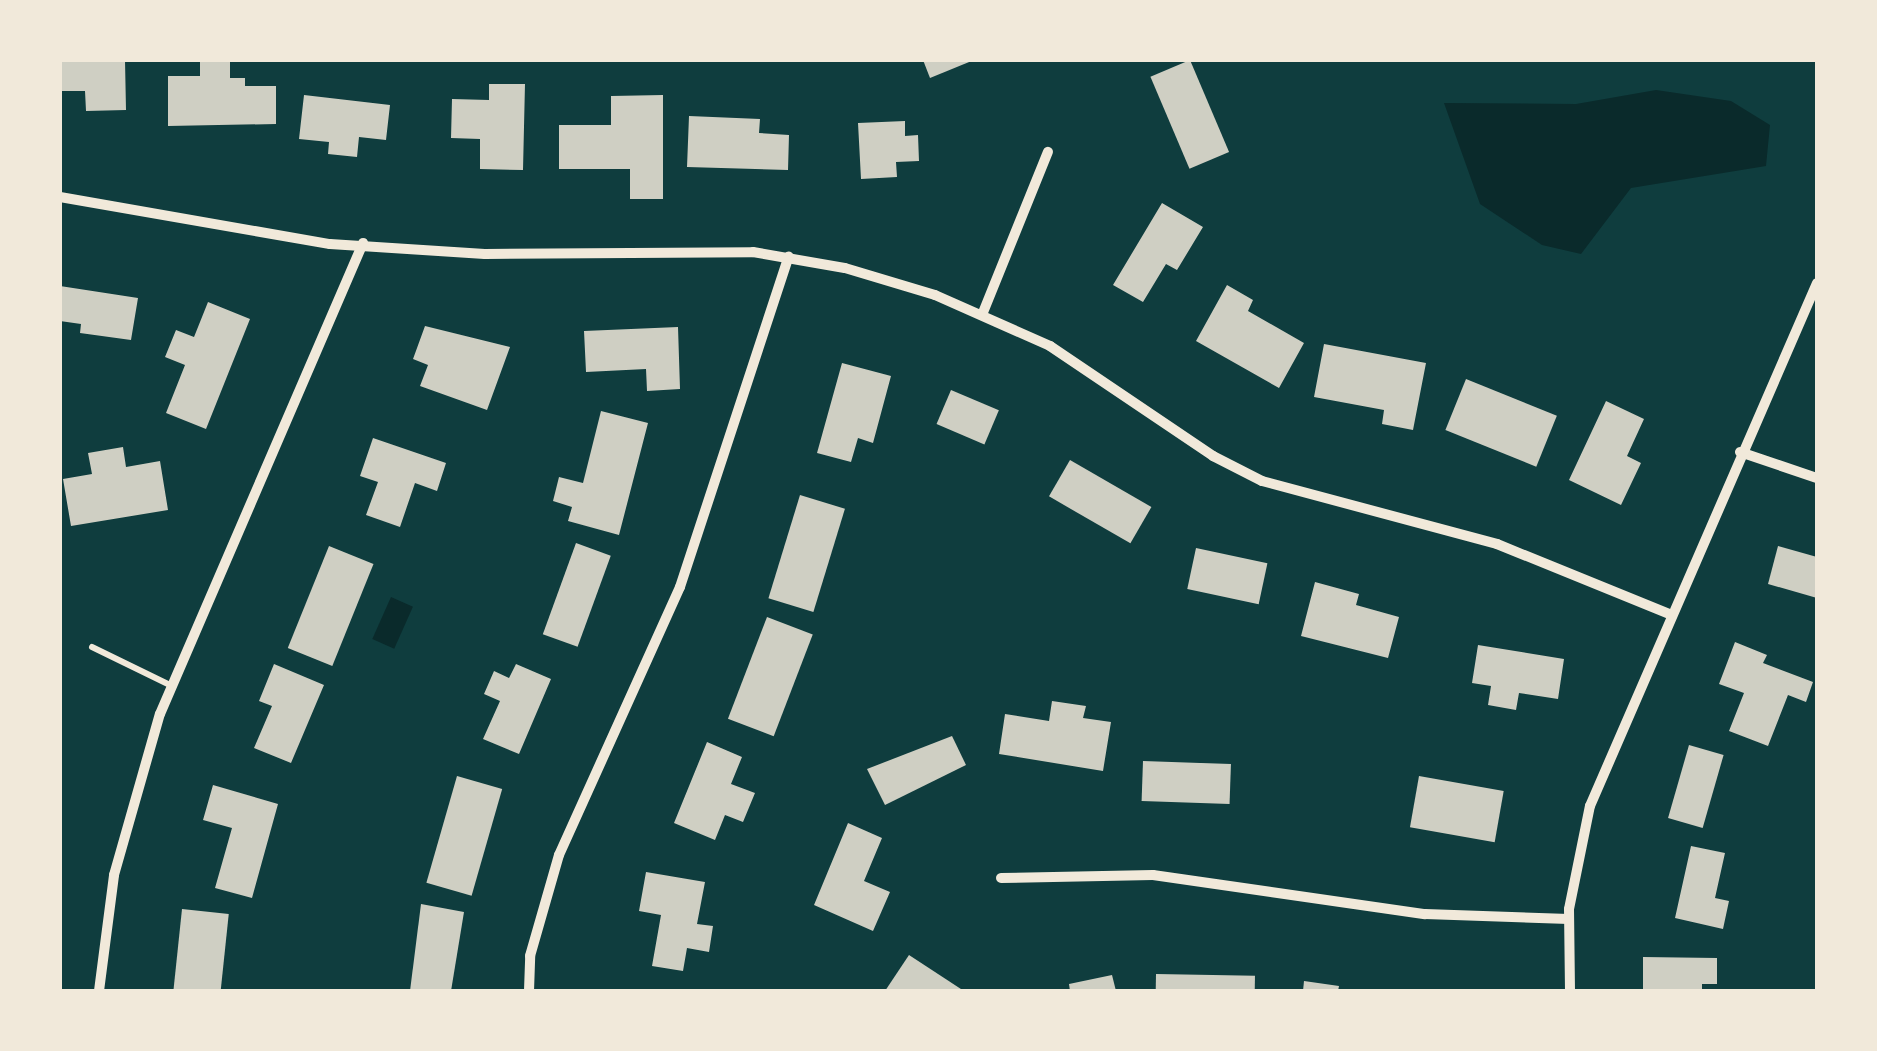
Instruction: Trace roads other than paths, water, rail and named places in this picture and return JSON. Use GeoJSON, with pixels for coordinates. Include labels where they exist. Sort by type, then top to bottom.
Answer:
{"type":"FeatureCollection","features":[{"type":"Feature","properties":{"kind":"street"},"geometry":{"type":"LineString","coordinates":[[982,315],[1048,152]]}},
{"type":"Feature","properties":{"kind":"street"},"geometry":{"type":"LineString","coordinates":[[60,197],[262,235],[485,254],[598,250],[789,256],[936,295],[1050,346],[1213,456],[1262,481],[1497,544],[1672,615]]}},
{"type":"Feature","properties":{"kind":"street"},"geometry":{"type":"LineString","coordinates":[[98,991],[114,875],[172,686],[363,243]]}},
{"type":"Feature","properties":{"kind":"street"},"geometry":{"type":"LineString","coordinates":[[529,991],[530,956],[558,855],[680,587],[789,256]]}},
{"type":"Feature","properties":{"kind":"street"},"geometry":{"type":"LineString","coordinates":[[1570,991],[1569,919],[1575,857],[1590,806],[1740,452],[1817,283]]}},
{"type":"Feature","properties":{"kind":"street"},"geometry":{"type":"LineString","coordinates":[[1740,452],[1817,478]]}},
{"type":"Feature","properties":{"kind":"street"},"geometry":{"type":"LineString","coordinates":[[1001,878],[1153,875],[1425,914],[1569,919]]}},
{"type":"Feature","properties":{"kind":"lane"},"geometry":{"type":"LineString","coordinates":[[92,647],[172,686]]}},
{"type":"Feature","properties":{"kind":"water"},"geometry":{"type":"Polygon","coordinates":[[[1656,90],[1731,101],[1770,125],[1766,166],[1631,188],[1581,254],[1542,245],[1480,204],[1444,103],[1576,104],[1656,90]]]}},
{"type":"Feature","properties":{"kind":"water"},"geometry":{"type":"Polygon","coordinates":[[[391,597],[413,607],[394,649],[372,639],[391,597]]]}}]}
